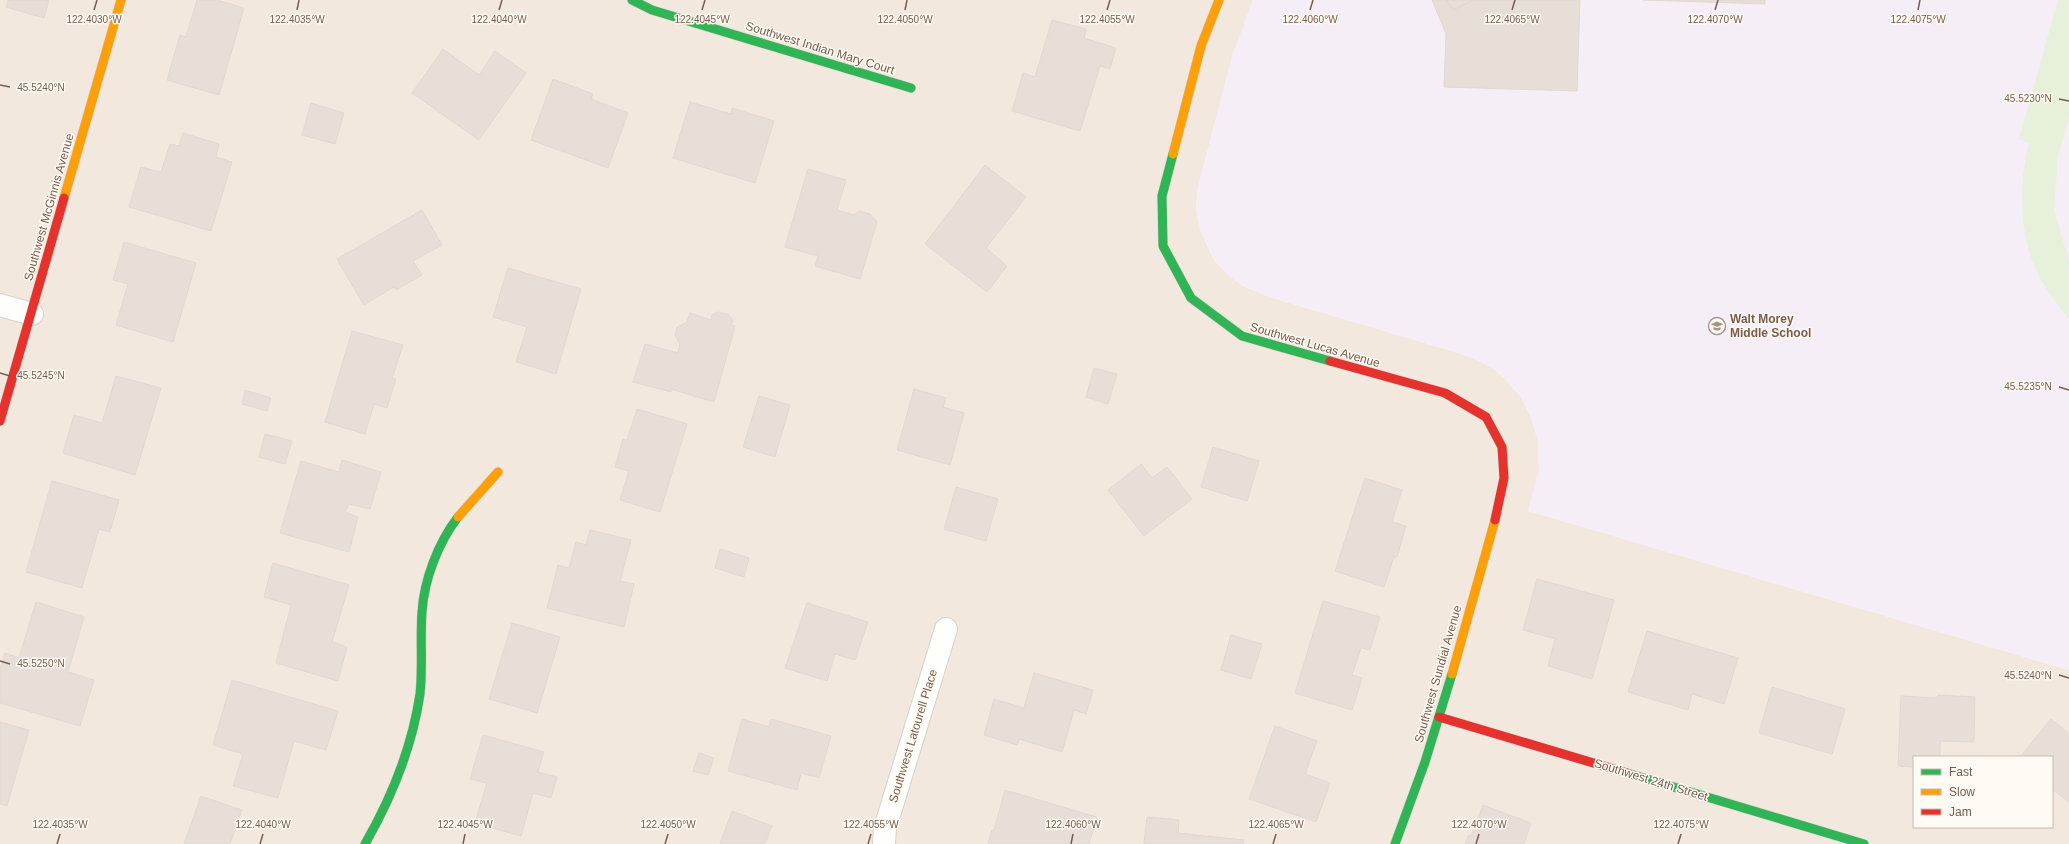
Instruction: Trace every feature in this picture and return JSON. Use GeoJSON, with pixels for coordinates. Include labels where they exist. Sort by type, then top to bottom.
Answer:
{"type":"FeatureCollection","features":[{"type":"Feature","properties":{"kind":"street","name":"Southwest McGinnis Avenue"},"geometry":{"type":"LineString","coordinates":[[0,421],[121,0]]}},
{"type":"Feature","properties":{"kind":"street","name":"Southwest Indian Mary Court"},"geometry":{"type":"LineString","coordinates":[[632,0],[652,10],[911,88]]}},
{"type":"Feature","properties":{"kind":"street","name":"Southwest Lucas Avenue"},"geometry":{"type":"LineString","coordinates":[[1219,0],[1201,46],[1162,196],[1163,246],[1191,298],[1242,336],[1444,393],[1486,417],[1502,447],[1504,478],[1498,510]]}},
{"type":"Feature","properties":{"kind":"street"},"geometry":{"type":"LineString","coordinates":[[0,305],[32,314]]}},
{"type":"Feature","properties":{"kind":"street"},"geometry":{"type":"LineString","coordinates":[[365,844],[383,814],[398,779],[410,744],[418,707],[422,670],[421,632],[424,594],[437,556],[455,521],[498,472]]}},
{"type":"Feature","properties":{"kind":"street","name":"Southwest Sundial Avenue"},"geometry":{"type":"LineString","coordinates":[[1394,844],[1413,800],[1498,510]]}},
{"type":"Feature","properties":{"kind":"street","name":"Southwest Latourell Place"},"geometry":{"type":"LineString","coordinates":[[884,844],[885,828],[946,629]]}},
{"type":"Feature","properties":{"kind":"street","name":"Southwest 24th Street"},"geometry":{"type":"LineString","coordinates":[[1438,717],[1864,844]]}},
{"type":"Feature","properties":{"kind":"shaded area"},"geometry":{"type":"Polygon","coordinates":[[[0,0],[1253,0],[1232,57],[1198,187],[1196,207],[1199,228],[1214,260],[1228,275],[1243,286],[1269,297],[1462,354],[1494,369],[1521,397],[1531,417],[1538,441],[1539,471],[1529,511],[2069,670],[2069,844],[0,844],[0,0]]]}},
{"type":"Feature","properties":{"kind":"shaded area","name":"Walt Morey Middle School"},"geometry":{"type":"Polygon","coordinates":[[[1253,0],[2069,0],[2069,670],[1528,511],[1539,471],[1538,441],[1531,417],[1521,397],[1494,369],[1462,354],[1269,297],[1243,286],[1228,275],[1215,260],[1199,228],[1196,207],[1198,187],[1232,57],[1253,0]]]}},
{"type":"Feature","properties":{"kind":"green space"},"geometry":{"type":"Polygon","coordinates":[[[2058,0],[2069,0],[2069,118],[2058,156],[2054,210],[2069,260],[2069,319],[2043,284],[2033,263],[2028,247],[2024,230],[2022,194],[2025,159],[2029,143],[2019,139],[2058,0]]]}},
{"type":"Feature","properties":{"kind":"building"},"geometry":{"type":"Polygon","coordinates":[[[8,0],[49,0],[44,18],[6,7],[8,0]]]}},
{"type":"Feature","properties":{"kind":"building"},"geometry":{"type":"Polygon","coordinates":[[[197,0],[217,0],[244,8],[219,95],[167,80],[180,35],[186,37],[197,0]]]}},
{"type":"Feature","properties":{"kind":"building"},"geometry":{"type":"Polygon","coordinates":[[[1432,0],[1446,0],[1453,10],[1473,0],[1580,0],[1577,91],[1444,87],[1446,34],[1432,0]]]}},
{"type":"Feature","properties":{"kind":"building"},"geometry":{"type":"Polygon","coordinates":[[[1446,0],[1473,0],[1453,10],[1446,0]]]}},
{"type":"Feature","properties":{"kind":"building"},"geometry":{"type":"Polygon","coordinates":[[[1643,0],[1765,0],[1765,4],[1643,0]]]}},
{"type":"Feature","properties":{"kind":"building"},"geometry":{"type":"Polygon","coordinates":[[[1052,20],[1086,29],[1084,38],[1116,48],[1110,69],[1100,66],[1080,131],[1012,111],[1023,73],[1035,77],[1052,20]]]}},
{"type":"Feature","properties":{"kind":"building"},"geometry":{"type":"Polygon","coordinates":[[[443,49],[479,75],[495,51],[526,73],[479,140],[412,93],[443,49]]]}},
{"type":"Feature","properties":{"kind":"building"},"geometry":{"type":"Polygon","coordinates":[[[553,79],[593,94],[591,99],[628,113],[608,168],[531,140],[553,79]]]}},
{"type":"Feature","properties":{"kind":"building"},"geometry":{"type":"Polygon","coordinates":[[[690,102],[731,114],[732,108],[774,121],[755,183],[673,158],[690,102]]]}},
{"type":"Feature","properties":{"kind":"building"},"geometry":{"type":"Polygon","coordinates":[[[311,103],[344,113],[335,144],[302,135],[311,103]]]}},
{"type":"Feature","properties":{"kind":"building"},"geometry":{"type":"Polygon","coordinates":[[[183,133],[219,144],[216,157],[232,162],[211,231],[129,207],[141,167],[161,172],[170,144],[179,146],[183,133]]]}},
{"type":"Feature","properties":{"kind":"building"},"geometry":{"type":"Polygon","coordinates":[[[985,165],[1026,197],[986,248],[1007,266],[987,292],[925,244],[985,165]]]}},
{"type":"Feature","properties":{"kind":"building"},"geometry":{"type":"Polygon","coordinates":[[[808,169],[846,180],[837,210],[854,215],[859,211],[870,214],[877,222],[860,279],[815,266],[818,256],[785,247],[808,169]]]}},
{"type":"Feature","properties":{"kind":"building"},"geometry":{"type":"Polygon","coordinates":[[[422,210],[442,245],[413,261],[422,275],[396,290],[394,287],[364,305],[337,259],[422,210]]]}},
{"type":"Feature","properties":{"kind":"building"},"geometry":{"type":"Polygon","coordinates":[[[124,242],[196,263],[173,342],[116,325],[128,284],[113,280],[124,242]]]}},
{"type":"Feature","properties":{"kind":"building"},"geometry":{"type":"Polygon","coordinates":[[[508,268],[581,289],[556,374],[516,362],[527,327],[493,317],[508,268]]]}},
{"type":"Feature","properties":{"kind":"building"},"geometry":{"type":"Polygon","coordinates":[[[718,312],[729,315],[733,321],[731,325],[735,326],[714,402],[671,389],[671,392],[633,382],[645,344],[678,353],[680,344],[675,335],[677,327],[687,322],[690,313],[711,320],[712,315],[718,312]]]}},
{"type":"Feature","properties":{"kind":"building"},"geometry":{"type":"Polygon","coordinates":[[[352,331],[403,345],[392,378],[396,379],[387,408],[374,404],[365,434],[325,422],[352,331]]]}},
{"type":"Feature","properties":{"kind":"building"},"geometry":{"type":"Polygon","coordinates":[[[1094,368],[1117,374],[1108,404],[1086,397],[1094,368]]]}},
{"type":"Feature","properties":{"kind":"building"},"geometry":{"type":"Polygon","coordinates":[[[116,376],[161,388],[135,475],[63,453],[74,415],[102,423],[116,376]]]}},
{"type":"Feature","properties":{"kind":"building"},"geometry":{"type":"Polygon","coordinates":[[[914,389],[946,398],[943,407],[964,413],[950,465],[897,450],[914,389]]]}},
{"type":"Feature","properties":{"kind":"building"},"geometry":{"type":"Polygon","coordinates":[[[245,390],[271,398],[267,411],[242,404],[245,390]]]}},
{"type":"Feature","properties":{"kind":"building"},"geometry":{"type":"Polygon","coordinates":[[[759,396],[790,405],[775,457],[743,447],[759,396]]]}},
{"type":"Feature","properties":{"kind":"building"},"geometry":{"type":"Polygon","coordinates":[[[637,409],[687,424],[660,512],[620,500],[629,471],[615,467],[623,439],[627,440],[637,409]]]}},
{"type":"Feature","properties":{"kind":"building"},"geometry":{"type":"Polygon","coordinates":[[[265,434],[292,441],[285,464],[259,457],[265,434]]]}},
{"type":"Feature","properties":{"kind":"building"},"geometry":{"type":"Polygon","coordinates":[[[1213,447],[1259,461],[1247,501],[1201,487],[1213,447]]]}},
{"type":"Feature","properties":{"kind":"building"},"geometry":{"type":"Polygon","coordinates":[[[342,460],[381,472],[370,509],[349,504],[345,512],[358,517],[349,552],[280,533],[301,461],[339,472],[342,460]]]}},
{"type":"Feature","properties":{"kind":"building"},"geometry":{"type":"Polygon","coordinates":[[[1141,464],[1152,478],[1167,467],[1192,499],[1144,536],[1108,490],[1141,464]]]}},
{"type":"Feature","properties":{"kind":"building"},"geometry":{"type":"Polygon","coordinates":[[[1365,478],[1402,490],[1392,522],[1406,526],[1397,557],[1394,557],[1384,587],[1335,571],[1365,478]]]}},
{"type":"Feature","properties":{"kind":"building"},"geometry":{"type":"Polygon","coordinates":[[[52,481],[119,500],[110,532],[99,529],[82,588],[26,572],[52,481]]]}},
{"type":"Feature","properties":{"kind":"building"},"geometry":{"type":"Polygon","coordinates":[[[956,487],[998,499],[986,541],[944,529],[956,487]]]}},
{"type":"Feature","properties":{"kind":"building"},"geometry":{"type":"Polygon","coordinates":[[[590,530],[631,540],[620,581],[634,584],[624,627],[547,608],[558,565],[569,568],[576,542],[586,545],[590,530]]]}},
{"type":"Feature","properties":{"kind":"building"},"geometry":{"type":"Polygon","coordinates":[[[720,549],[749,558],[744,577],[715,568],[720,549]]]}},
{"type":"Feature","properties":{"kind":"building"},"geometry":{"type":"Polygon","coordinates":[[[273,563],[349,585],[332,642],[347,647],[338,681],[276,663],[291,605],[264,597],[273,563]]]}},
{"type":"Feature","properties":{"kind":"building"},"geometry":{"type":"Polygon","coordinates":[[[1537,579],[1614,600],[1592,679],[1548,666],[1555,639],[1523,630],[1537,579]]]}},
{"type":"Feature","properties":{"kind":"building"},"geometry":{"type":"Polygon","coordinates":[[[1323,601],[1380,617],[1370,650],[1361,648],[1352,675],[1362,678],[1352,710],[1295,693],[1323,601]]]}},
{"type":"Feature","properties":{"kind":"building"},"geometry":{"type":"Polygon","coordinates":[[[36,602],[84,617],[68,672],[94,680],[80,726],[0,703],[0,669],[5,653],[19,658],[36,602]]]}},
{"type":"Feature","properties":{"kind":"building"},"geometry":{"type":"Polygon","coordinates":[[[807,603],[868,622],[855,660],[835,654],[827,681],[785,668],[807,603]]]}},
{"type":"Feature","properties":{"kind":"building"},"geometry":{"type":"Polygon","coordinates":[[[512,623],[560,637],[537,713],[489,699],[512,623]]]}},
{"type":"Feature","properties":{"kind":"building"},"geometry":{"type":"Polygon","coordinates":[[[1647,631],[1738,658],[1724,704],[1692,694],[1688,710],[1628,692],[1647,631]]]}},
{"type":"Feature","properties":{"kind":"building"},"geometry":{"type":"Polygon","coordinates":[[[1231,635],[1262,644],[1251,679],[1221,670],[1231,635]]]}},
{"type":"Feature","properties":{"kind":"building"},"geometry":{"type":"Polygon","coordinates":[[[1034,673],[1093,690],[1086,714],[1074,710],[1062,752],[1019,739],[1017,745],[984,735],[994,699],[1024,708],[1034,673]]]}},
{"type":"Feature","properties":{"kind":"building"},"geometry":{"type":"Polygon","coordinates":[[[232,680],[338,711],[326,750],[294,741],[278,798],[233,786],[243,754],[213,745],[232,680]]]}},
{"type":"Feature","properties":{"kind":"building"},"geometry":{"type":"Polygon","coordinates":[[[1772,687],[1845,709],[1832,754],[1759,733],[1772,687]]]}},
{"type":"Feature","properties":{"kind":"building"},"geometry":{"type":"Polygon","coordinates":[[[1938,695],[1975,697],[1974,742],[1940,741],[1940,756],[1913,756],[1913,767],[1898,766],[1901,696],[1937,698],[1938,695]]]}},
{"type":"Feature","properties":{"kind":"building"},"geometry":{"type":"Polygon","coordinates":[[[742,719],[769,727],[771,719],[831,736],[819,778],[801,773],[797,790],[728,771],[742,719]]]}},
{"type":"Feature","properties":{"kind":"building"},"geometry":{"type":"Polygon","coordinates":[[[2051,719],[2069,734],[2069,802],[2053,790],[2053,756],[2021,756],[2051,719]]]}},
{"type":"Feature","properties":{"kind":"building"},"geometry":{"type":"Polygon","coordinates":[[[0,722],[29,730],[7,806],[0,804],[0,722]]]}},
{"type":"Feature","properties":{"kind":"building"},"geometry":{"type":"Polygon","coordinates":[[[1275,726],[1317,741],[1305,774],[1330,783],[1316,822],[1249,799],[1275,726]]]}},
{"type":"Feature","properties":{"kind":"building"},"geometry":{"type":"Polygon","coordinates":[[[483,735],[544,752],[538,772],[557,777],[551,798],[533,793],[521,836],[475,823],[487,783],[470,779],[483,735]]]}},
{"type":"Feature","properties":{"kind":"building"},"geometry":{"type":"Polygon","coordinates":[[[699,753],[714,758],[708,775],[693,771],[699,753]]]}},
{"type":"Feature","properties":{"kind":"building"},"geometry":{"type":"Polygon","coordinates":[[[1005,790],[1097,817],[1089,844],[988,844],[992,830],[994,830],[1005,790]]]}},
{"type":"Feature","properties":{"kind":"building"},"geometry":{"type":"Polygon","coordinates":[[[201,796],[242,810],[230,844],[184,844],[201,796]]]}},
{"type":"Feature","properties":{"kind":"building"},"geometry":{"type":"Polygon","coordinates":[[[1483,805],[1531,823],[1524,844],[1465,844],[1469,835],[1471,836],[1483,805]]]}},
{"type":"Feature","properties":{"kind":"building"},"geometry":{"type":"Polygon","coordinates":[[[732,811],[772,826],[765,844],[720,844],[732,811]]]}},
{"type":"Feature","properties":{"kind":"building"},"geometry":{"type":"Polygon","coordinates":[[[1147,817],[1179,820],[1178,833],[1244,840],[1243,844],[1144,844],[1147,817]]]}},
{"type":"Feature","properties":{"kind":"traffic: fast"},"geometry":{"type":"LineString","coordinates":[[632,0],[652,10],[911,88]]}},
{"type":"Feature","properties":{"kind":"traffic: fast"},"geometry":{"type":"LineString","coordinates":[[1173,154],[1162,196],[1163,246],[1191,298],[1242,336],[1330,361]]}},
{"type":"Feature","properties":{"kind":"traffic: fast"},"geometry":{"type":"LineString","coordinates":[[365,844],[384,808],[400,772],[412,734],[420,694],[423,600],[429,575],[438,550],[458,517]]}},
{"type":"Feature","properties":{"kind":"traffic: fast"},"geometry":{"type":"LineString","coordinates":[[1395,844],[1425,762],[1452,674]]}},
{"type":"Feature","properties":{"kind":"traffic: fast"},"geometry":{"type":"LineString","coordinates":[[1627,773],[1864,844]]}},
{"type":"Feature","properties":{"kind":"traffic: slow"},"geometry":{"type":"LineString","coordinates":[[64,198],[121,0]]}},
{"type":"Feature","properties":{"kind":"traffic: slow"},"geometry":{"type":"LineString","coordinates":[[1173,154],[1201,46],[1219,0]]}},
{"type":"Feature","properties":{"kind":"traffic: slow"},"geometry":{"type":"LineString","coordinates":[[458,517],[498,472]]}},
{"type":"Feature","properties":{"kind":"traffic: slow"},"geometry":{"type":"LineString","coordinates":[[1452,674],[1495,520]]}},
{"type":"Feature","properties":{"kind":"traffic: jam"},"geometry":{"type":"LineString","coordinates":[[0,421],[64,198]]}},
{"type":"Feature","properties":{"kind":"traffic: jam"},"geometry":{"type":"LineString","coordinates":[[1330,361],[1445,393],[1486,417],[1502,447],[1504,478],[1495,520]]}},
{"type":"Feature","properties":{"kind":"traffic: jam"},"geometry":{"type":"LineString","coordinates":[[1439,717],[1627,773]]}},
{"type":"Feature","properties":{"kind":"place","name":"Walt Morey Middle School"},"geometry":{"type":"Point","coordinates":[1717,326]}}]}
